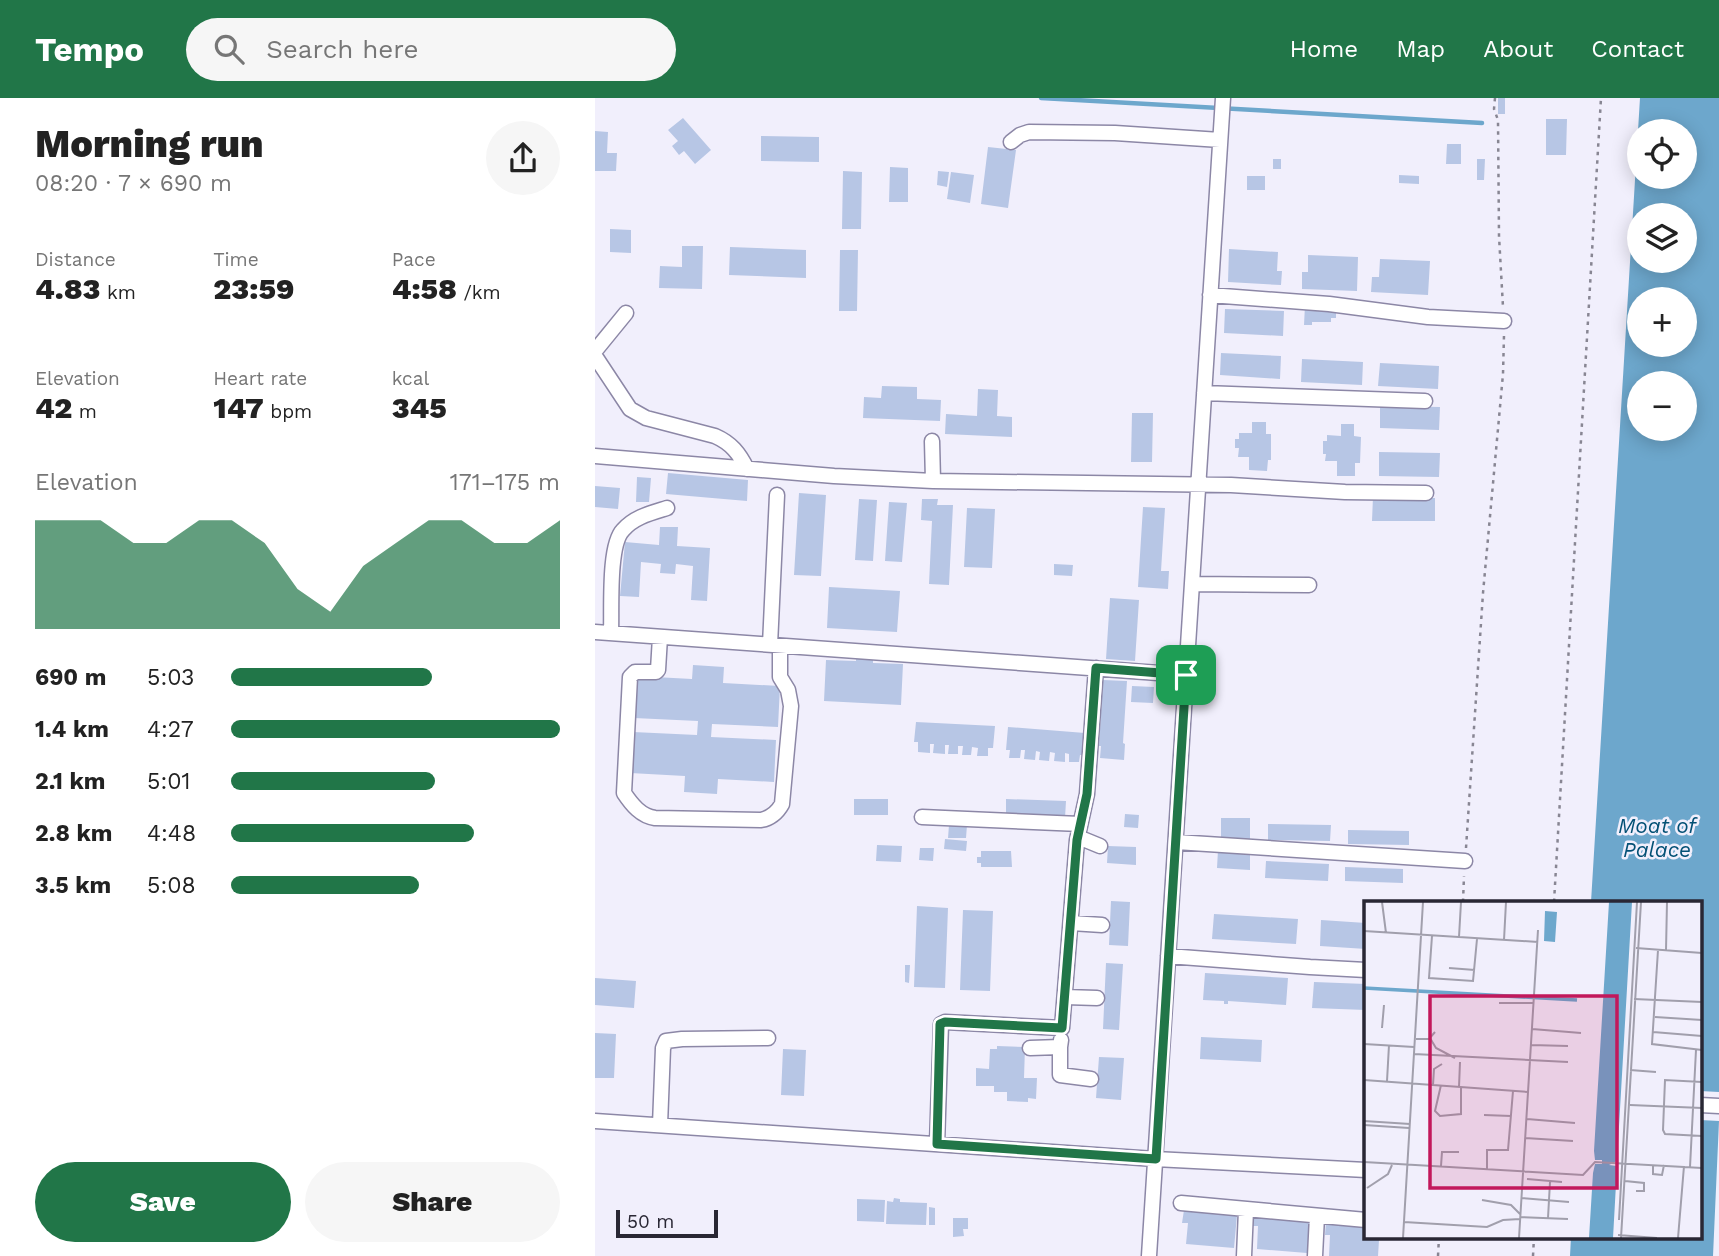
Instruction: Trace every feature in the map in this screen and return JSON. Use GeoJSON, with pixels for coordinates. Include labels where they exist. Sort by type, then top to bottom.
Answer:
{"type":"FeatureCollection","features":[{"type":"Feature","properties":{"kind":"street"},"geometry":{"type":"LineString","coordinates":[[1149,1256],[1222,105]]}},
{"type":"Feature","properties":{"kind":"street"},"geometry":{"type":"LineString","coordinates":[[1011,142],[1029,132],[1103,132],[1220,140]]}},
{"type":"Feature","properties":{"kind":"street"},"geometry":{"type":"LineString","coordinates":[[1210,295],[1329,303],[1428,317],[1504,321]]}},
{"type":"Feature","properties":{"kind":"street"},"geometry":{"type":"LineString","coordinates":[[595,351],[626,313]]}},
{"type":"Feature","properties":{"kind":"street"},"geometry":{"type":"LineString","coordinates":[[595,356],[630,409],[646,418],[723,440],[741,457],[747,469]]}},
{"type":"Feature","properties":{"kind":"street"},"geometry":{"type":"LineString","coordinates":[[1204,393],[1425,401]]}},
{"type":"Feature","properties":{"kind":"street"},"geometry":{"type":"LineString","coordinates":[[932,441],[933,481]]}},
{"type":"Feature","properties":{"kind":"street"},"geometry":{"type":"LineString","coordinates":[[595,456],[834,476],[933,481],[1231,485],[1426,494]]}},
{"type":"Feature","properties":{"kind":"street"},"geometry":{"type":"LineString","coordinates":[[660,636],[658,670],[635,672],[630,677],[624,793],[631,803],[649,817],[770,818],[782,804],[791,706],[788,690],[780,677],[775,645],[777,495]]}},
{"type":"Feature","properties":{"kind":"street"},"geometry":{"type":"LineString","coordinates":[[611,633],[613,556],[617,539],[621,531],[632,522],[667,508]]}},
{"type":"Feature","properties":{"kind":"street"},"geometry":{"type":"LineString","coordinates":[[1192,584],[1309,585]]}},
{"type":"Feature","properties":{"kind":"street"},"geometry":{"type":"LineString","coordinates":[[595,632],[1186,675]]}},
{"type":"Feature","properties":{"kind":"street"},"geometry":{"type":"LineString","coordinates":[[1091,1079],[1060,1075],[1060,1047],[1079,830],[1087,794],[1096,668]]}},
{"type":"Feature","properties":{"kind":"street"},"geometry":{"type":"LineString","coordinates":[[922,817],[1079,830],[1100,846]]}},
{"type":"Feature","properties":{"kind":"street"},"geometry":{"type":"LineString","coordinates":[[1176,842],[1465,861]]}},
{"type":"Feature","properties":{"kind":"street"},"geometry":{"type":"LineString","coordinates":[[1071,923],[1102,925]]}},
{"type":"Feature","properties":{"kind":"street"},"geometry":{"type":"LineString","coordinates":[[1168,956],[1364,970]]}},
{"type":"Feature","properties":{"kind":"street"},"geometry":{"type":"LineString","coordinates":[[1065,997],[1097,998]]}},
{"type":"Feature","properties":{"kind":"street"},"geometry":{"type":"LineString","coordinates":[[937,1144],[940,1024],[945,1022],[1062,1028]]}},
{"type":"Feature","properties":{"kind":"street"},"geometry":{"type":"LineString","coordinates":[[660,1125],[663,1048],[666,1041],[768,1038]]}},
{"type":"Feature","properties":{"kind":"street"},"geometry":{"type":"LineString","coordinates":[[1030,1048],[1060,1047]]}},
{"type":"Feature","properties":{"kind":"street"},"geometry":{"type":"LineString","coordinates":[[1701,1105],[1719,1106]]}},
{"type":"Feature","properties":{"kind":"street"},"geometry":{"type":"LineString","coordinates":[[595,1121],[1156,1159],[1364,1170]]}},
{"type":"Feature","properties":{"kind":"street"},"geometry":{"type":"LineString","coordinates":[[1181,1203],[1364,1220]]}},
{"type":"Feature","properties":{"kind":"street"},"geometry":{"type":"LineString","coordinates":[[1244,1256],[1247,1210]]}},
{"type":"Feature","properties":{"kind":"street"},"geometry":{"type":"LineString","coordinates":[[1315,1256],[1317,1216]]}},
{"type":"Feature","properties":{"kind":"path"},"geometry":{"type":"LineString","coordinates":[[1463,901],[1483,593],[1503,374],[1504,321],[1499,236],[1498,120],[1494,109],[1495,98]]}},
{"type":"Feature","properties":{"kind":"path"},"geometry":{"type":"LineString","coordinates":[[1554,901],[1601,98]]}},
{"type":"Feature","properties":{"kind":"path"},"geometry":{"type":"LineString","coordinates":[[1438,1256],[1439,1238]]}},
{"type":"Feature","properties":{"kind":"path"},"geometry":{"type":"LineString","coordinates":[[1533,1256],[1534,1238]]}},
{"type":"Feature","properties":{"kind":"water","name":"Moat of Palace"},"geometry":{"type":"Polygon","coordinates":[[[1640,98],[1719,98],[1719,1092],[1701,1091],[1701,901],[1591,901],[1627,311],[1627,357],[1697,357],[1697,287],[1628,287],[1629,273],[1697,273],[1697,203],[1634,203],[1634,189],[1697,189],[1697,119],[1639,119],[1640,98]]]}},
{"type":"Feature","properties":{"kind":"water"},"geometry":{"type":"Polygon","coordinates":[[[1701,1120],[1719,1121],[1713,1256],[1570,1256],[1571,1238],[1701,1238],[1701,1120]]]}},
{"type":"Feature","properties":{"kind":"building"},"geometry":{"type":"Polygon","coordinates":[[[1498,98],[1505,98],[1505,114],[1498,114],[1498,98]]]}},
{"type":"Feature","properties":{"kind":"building"},"geometry":{"type":"Polygon","coordinates":[[[683,118],[711,150],[695,164],[684,151],[679,155],[672,146],[678,141],[668,130],[683,118]]]}},
{"type":"Feature","properties":{"kind":"building"},"geometry":{"type":"Polygon","coordinates":[[[1546,119],[1567,119],[1566,155],[1546,155],[1546,119]]]}},
{"type":"Feature","properties":{"kind":"building"},"geometry":{"type":"Polygon","coordinates":[[[595,131],[608,132],[607,153],[617,153],[616,171],[595,171],[595,131]]]}},
{"type":"Feature","properties":{"kind":"building"},"geometry":{"type":"Polygon","coordinates":[[[761,136],[819,137],[819,162],[761,161],[761,136]]]}},
{"type":"Feature","properties":{"kind":"building"},"geometry":{"type":"Polygon","coordinates":[[[1447,144],[1461,144],[1461,164],[1446,164],[1447,144]]]}},
{"type":"Feature","properties":{"kind":"building"},"geometry":{"type":"Polygon","coordinates":[[[988,147],[1016,150],[1008,208],[981,204],[988,147]]]}},
{"type":"Feature","properties":{"kind":"building"},"geometry":{"type":"Polygon","coordinates":[[[1273,159],[1281,159],[1281,169],[1273,169],[1273,159]]]}},
{"type":"Feature","properties":{"kind":"building"},"geometry":{"type":"Polygon","coordinates":[[[1477,159],[1485,159],[1484,180],[1477,180],[1477,159]]]}},
{"type":"Feature","properties":{"kind":"building"},"geometry":{"type":"Polygon","coordinates":[[[890,167],[908,168],[908,202],[889,202],[890,167]]]}},
{"type":"Feature","properties":{"kind":"building"},"geometry":{"type":"Polygon","coordinates":[[[843,171],[862,172],[861,229],[842,229],[843,171]]]}},
{"type":"Feature","properties":{"kind":"building"},"geometry":{"type":"Polygon","coordinates":[[[938,171],[949,172],[947,187],[937,185],[938,171]]]}},
{"type":"Feature","properties":{"kind":"building"},"geometry":{"type":"Polygon","coordinates":[[[951,172],[974,175],[970,203],[947,199],[951,172]]]}},
{"type":"Feature","properties":{"kind":"building"},"geometry":{"type":"Polygon","coordinates":[[[1399,175],[1419,176],[1419,184],[1399,183],[1399,175]]]}},
{"type":"Feature","properties":{"kind":"building"},"geometry":{"type":"Polygon","coordinates":[[[1247,176],[1265,176],[1265,190],[1247,190],[1247,176]]]}},
{"type":"Feature","properties":{"kind":"building"},"geometry":{"type":"Polygon","coordinates":[[[610,229],[631,230],[631,253],[610,252],[610,229]]]}},
{"type":"Feature","properties":{"kind":"building"},"geometry":{"type":"Polygon","coordinates":[[[682,246],[703,246],[702,289],[659,288],[660,266],[682,267],[682,246]]]}},
{"type":"Feature","properties":{"kind":"building"},"geometry":{"type":"Polygon","coordinates":[[[730,247],[806,250],[806,278],[729,275],[730,247]]]}},
{"type":"Feature","properties":{"kind":"building"},"geometry":{"type":"Polygon","coordinates":[[[1229,249],[1278,252],[1277,271],[1282,271],[1281,285],[1228,282],[1229,249]]]}},
{"type":"Feature","properties":{"kind":"building"},"geometry":{"type":"Polygon","coordinates":[[[840,250],[858,250],[857,311],[839,311],[840,250]]]}},
{"type":"Feature","properties":{"kind":"building"},"geometry":{"type":"Polygon","coordinates":[[[1308,255],[1358,257],[1357,291],[1302,289],[1302,272],[1308,272],[1308,255]]]}},
{"type":"Feature","properties":{"kind":"building"},"geometry":{"type":"Polygon","coordinates":[[[1380,259],[1430,261],[1428,295],[1371,292],[1372,277],[1379,277],[1380,259]]]}},
{"type":"Feature","properties":{"kind":"building"},"geometry":{"type":"Polygon","coordinates":[[[1305,305],[1336,310],[1336,318],[1331,318],[1331,322],[1304,325],[1305,305]]]}},
{"type":"Feature","properties":{"kind":"building"},"geometry":{"type":"Polygon","coordinates":[[[1225,309],[1284,311],[1283,336],[1224,333],[1225,309]]]}},
{"type":"Feature","properties":{"kind":"building"},"geometry":{"type":"Polygon","coordinates":[[[1221,353],[1281,356],[1280,379],[1220,375],[1221,353]]]}},
{"type":"Feature","properties":{"kind":"building"},"geometry":{"type":"Polygon","coordinates":[[[1302,359],[1363,362],[1362,385],[1301,382],[1302,359]]]}},
{"type":"Feature","properties":{"kind":"building"},"geometry":{"type":"Polygon","coordinates":[[[1380,363],[1439,366],[1438,389],[1378,386],[1380,363]]]}},
{"type":"Feature","properties":{"kind":"building"},"geometry":{"type":"Polygon","coordinates":[[[882,386],[917,387],[917,399],[941,400],[940,421],[863,418],[864,397],[881,398],[882,386]]]}},
{"type":"Feature","properties":{"kind":"building"},"geometry":{"type":"Polygon","coordinates":[[[978,389],[998,390],[997,416],[1012,417],[1012,437],[945,434],[946,414],[977,416],[978,389]]]}},
{"type":"Feature","properties":{"kind":"building"},"geometry":{"type":"Polygon","coordinates":[[[1380,406],[1440,407],[1439,430],[1380,428],[1380,406]]]}},
{"type":"Feature","properties":{"kind":"building"},"geometry":{"type":"Polygon","coordinates":[[[1132,413],[1153,413],[1152,462],[1131,462],[1132,413]]]}},
{"type":"Feature","properties":{"kind":"building"},"geometry":{"type":"Polygon","coordinates":[[[1252,422],[1266,422],[1266,434],[1271,434],[1271,460],[1268,460],[1267,471],[1249,470],[1249,457],[1238,457],[1239,448],[1235,448],[1235,439],[1239,439],[1239,433],[1252,433],[1252,422]]]}},
{"type":"Feature","properties":{"kind":"building"},"geometry":{"type":"Polygon","coordinates":[[[1341,424],[1354,424],[1354,436],[1361,437],[1360,463],[1355,463],[1355,476],[1337,476],[1337,461],[1325,461],[1326,454],[1323,454],[1323,441],[1327,441],[1327,435],[1341,436],[1341,424]]]}},
{"type":"Feature","properties":{"kind":"building"},"geometry":{"type":"Polygon","coordinates":[[[1379,452],[1440,453],[1439,477],[1379,476],[1379,452]]]}},
{"type":"Feature","properties":{"kind":"building"},"geometry":{"type":"Polygon","coordinates":[[[668,473],[748,480],[747,501],[666,494],[668,473]]]}},
{"type":"Feature","properties":{"kind":"building"},"geometry":{"type":"Polygon","coordinates":[[[637,477],[651,478],[649,502],[636,502],[637,477]]]}},
{"type":"Feature","properties":{"kind":"building"},"geometry":{"type":"Polygon","coordinates":[[[595,486],[620,488],[618,509],[595,507],[595,486]]]}},
{"type":"Feature","properties":{"kind":"building"},"geometry":{"type":"Polygon","coordinates":[[[799,493],[826,495],[821,576],[794,575],[799,493]]]}},
{"type":"Feature","properties":{"kind":"building"},"geometry":{"type":"Polygon","coordinates":[[[1373,497],[1435,498],[1435,521],[1372,521],[1373,497]]]}},
{"type":"Feature","properties":{"kind":"building"},"geometry":{"type":"Polygon","coordinates":[[[859,499],[877,500],[873,561],[855,560],[859,499]]]}},
{"type":"Feature","properties":{"kind":"building"},"geometry":{"type":"Polygon","coordinates":[[[922,499],[938,499],[937,505],[953,505],[949,585],[929,584],[932,521],[921,520],[922,499]]]}},
{"type":"Feature","properties":{"kind":"building"},"geometry":{"type":"Polygon","coordinates":[[[889,502],[907,503],[902,562],[885,561],[889,502]]]}},
{"type":"Feature","properties":{"kind":"building"},"geometry":{"type":"Polygon","coordinates":[[[1143,507],[1165,508],[1161,571],[1169,571],[1168,589],[1138,587],[1143,507]]]}},
{"type":"Feature","properties":{"kind":"building"},"geometry":{"type":"Polygon","coordinates":[[[967,508],[995,509],[992,568],[964,567],[967,508]]]}},
{"type":"Feature","properties":{"kind":"building"},"geometry":{"type":"Polygon","coordinates":[[[660,527],[678,527],[677,546],[710,548],[707,601],[691,600],[693,566],[676,564],[675,574],[660,573],[661,564],[641,562],[639,597],[620,596],[625,542],[659,545],[660,527]]]}},
{"type":"Feature","properties":{"kind":"building"},"geometry":{"type":"Polygon","coordinates":[[[1054,564],[1073,565],[1072,576],[1054,575],[1054,564]]]}},
{"type":"Feature","properties":{"kind":"building"},"geometry":{"type":"Polygon","coordinates":[[[829,587],[900,591],[897,632],[827,628],[829,587]]]}},
{"type":"Feature","properties":{"kind":"building"},"geometry":{"type":"Polygon","coordinates":[[[1110,598],[1139,600],[1135,661],[1106,659],[1110,598]]]}},
{"type":"Feature","properties":{"kind":"building"},"geometry":{"type":"Polygon","coordinates":[[[856,653],[873,654],[873,663],[903,664],[901,705],[824,701],[826,660],[856,661],[856,653]]]}},
{"type":"Feature","properties":{"kind":"building"},"geometry":{"type":"Polygon","coordinates":[[[693,665],[724,667],[723,683],[780,686],[778,727],[712,724],[711,737],[776,740],[774,782],[718,779],[717,794],[684,792],[685,776],[630,773],[633,732],[697,735],[698,721],[634,718],[636,676],[692,679],[693,665]]]}},
{"type":"Feature","properties":{"kind":"building"},"geometry":{"type":"Polygon","coordinates":[[[1103,680],[1127,681],[1124,760],[1100,758],[1103,680]]]}},
{"type":"Feature","properties":{"kind":"building"},"geometry":{"type":"Polygon","coordinates":[[[1132,686],[1154,687],[1153,703],[1131,702],[1132,686]]]}},
{"type":"Feature","properties":{"kind":"building"},"geometry":{"type":"Polygon","coordinates":[[[916,722],[995,726],[993,748],[988,748],[988,756],[977,756],[978,748],[972,747],[971,755],[962,755],[963,746],[958,746],[958,754],[948,754],[949,745],[945,745],[945,754],[933,753],[934,744],[930,744],[930,753],[918,752],[918,742],[914,742],[916,722]]]}},
{"type":"Feature","properties":{"kind":"building"},"geometry":{"type":"Polygon","coordinates":[[[1008,727],[1085,733],[1083,755],[1080,755],[1079,762],[1069,762],[1069,754],[1065,753],[1065,762],[1054,761],[1055,753],[1050,752],[1049,761],[1039,760],[1040,752],[1036,751],[1035,760],[1024,759],[1025,750],[1021,750],[1020,758],[1009,758],[1010,750],[1006,750],[1008,727]]]}},
{"type":"Feature","properties":{"kind":"building"},"geometry":{"type":"Polygon","coordinates":[[[854,799],[888,799],[888,815],[854,815],[854,799]]]}},
{"type":"Feature","properties":{"kind":"building"},"geometry":{"type":"Polygon","coordinates":[[[1006,799],[1066,801],[1065,818],[1006,816],[1006,799]]]}},
{"type":"Feature","properties":{"kind":"building"},"geometry":{"type":"Polygon","coordinates":[[[1125,814],[1139,815],[1138,828],[1124,827],[1125,814]]]}},
{"type":"Feature","properties":{"kind":"building"},"geometry":{"type":"Polygon","coordinates":[[[1221,818],[1250,818],[1250,839],[1221,839],[1221,818]]]}},
{"type":"Feature","properties":{"kind":"building"},"geometry":{"type":"Polygon","coordinates":[[[1268,824],[1331,825],[1330,841],[1268,840],[1268,824]]]}},
{"type":"Feature","properties":{"kind":"building"},"geometry":{"type":"Polygon","coordinates":[[[949,825],[967,825],[966,838],[948,838],[949,825]]]}},
{"type":"Feature","properties":{"kind":"building"},"geometry":{"type":"Polygon","coordinates":[[[1348,830],[1409,831],[1409,845],[1348,844],[1348,830]]]}},
{"type":"Feature","properties":{"kind":"building"},"geometry":{"type":"Polygon","coordinates":[[[945,839],[967,841],[966,851],[944,849],[945,839]]]}},
{"type":"Feature","properties":{"kind":"building"},"geometry":{"type":"Polygon","coordinates":[[[877,845],[902,846],[901,862],[876,861],[877,845]]]}},
{"type":"Feature","properties":{"kind":"building"},"geometry":{"type":"Polygon","coordinates":[[[1108,846],[1136,847],[1136,865],[1107,863],[1108,846]]]}},
{"type":"Feature","properties":{"kind":"building"},"geometry":{"type":"Polygon","coordinates":[[[920,848],[934,848],[933,861],[919,860],[920,848]]]}},
{"type":"Feature","properties":{"kind":"building"},"geometry":{"type":"Polygon","coordinates":[[[1218,850],[1250,852],[1250,870],[1217,868],[1218,850]]]}},
{"type":"Feature","properties":{"kind":"building"},"geometry":{"type":"Polygon","coordinates":[[[981,851],[1011,851],[1012,867],[981,867],[981,863],[977,863],[977,857],[981,857],[981,851]]]}},
{"type":"Feature","properties":{"kind":"building"},"geometry":{"type":"Polygon","coordinates":[[[1266,861],[1329,864],[1328,881],[1265,878],[1266,861]]]}},
{"type":"Feature","properties":{"kind":"building"},"geometry":{"type":"Polygon","coordinates":[[[1345,867],[1403,869],[1403,883],[1345,881],[1345,867]]]}},
{"type":"Feature","properties":{"kind":"building"},"geometry":{"type":"Polygon","coordinates":[[[1111,901],[1130,902],[1128,946],[1109,945],[1111,901]]]}},
{"type":"Feature","properties":{"kind":"building"},"geometry":{"type":"Polygon","coordinates":[[[917,906],[948,908],[945,988],[914,987],[917,906]]]}},
{"type":"Feature","properties":{"kind":"building"},"geometry":{"type":"Polygon","coordinates":[[[963,910],[993,911],[990,991],[960,990],[963,910]]]}},
{"type":"Feature","properties":{"kind":"building"},"geometry":{"type":"Polygon","coordinates":[[[1214,914],[1298,919],[1296,944],[1212,939],[1214,914]]]}},
{"type":"Feature","properties":{"kind":"building"},"geometry":{"type":"Polygon","coordinates":[[[1321,920],[1364,923],[1364,949],[1320,946],[1321,920]]]}},
{"type":"Feature","properties":{"kind":"building"},"geometry":{"type":"Polygon","coordinates":[[[1106,963],[1123,964],[1119,1030],[1103,1029],[1106,963]]]}},
{"type":"Feature","properties":{"kind":"building"},"geometry":{"type":"Polygon","coordinates":[[[905,965],[910,965],[909,983],[905,982],[905,965]]]}},
{"type":"Feature","properties":{"kind":"building"},"geometry":{"type":"Polygon","coordinates":[[[1205,973],[1288,978],[1286,1005],[1228,1001],[1228,1004],[1224,1004],[1224,1001],[1203,1000],[1205,973]]]}},
{"type":"Feature","properties":{"kind":"building"},"geometry":{"type":"Polygon","coordinates":[[[595,978],[636,981],[634,1008],[595,1005],[595,978]]]}},
{"type":"Feature","properties":{"kind":"building"},"geometry":{"type":"Polygon","coordinates":[[[1314,982],[1364,984],[1364,1010],[1312,1008],[1314,982]]]}},
{"type":"Feature","properties":{"kind":"building"},"geometry":{"type":"Polygon","coordinates":[[[595,1033],[616,1034],[614,1078],[595,1078],[595,1033]]]}},
{"type":"Feature","properties":{"kind":"building"},"geometry":{"type":"Polygon","coordinates":[[[1201,1037],[1262,1040],[1261,1062],[1200,1059],[1201,1037]]]}},
{"type":"Feature","properties":{"kind":"building"},"geometry":{"type":"Polygon","coordinates":[[[997,1046],[1025,1047],[1024,1078],[1037,1078],[1036,1099],[1028,1098],[1028,1102],[1007,1101],[1007,1092],[994,1092],[994,1086],[976,1086],[976,1068],[989,1069],[990,1049],[997,1049],[997,1046]]]}},
{"type":"Feature","properties":{"kind":"building"},"geometry":{"type":"Polygon","coordinates":[[[783,1049],[806,1050],[804,1096],[781,1095],[783,1049]]]}},
{"type":"Feature","properties":{"kind":"building"},"geometry":{"type":"Polygon","coordinates":[[[1099,1057],[1124,1058],[1121,1100],[1096,1098],[1099,1057]]]}},
{"type":"Feature","properties":{"kind":"building"},"geometry":{"type":"Polygon","coordinates":[[[894,1198],[900,1199],[900,1202],[927,1203],[926,1225],[886,1224],[887,1201],[893,1202],[894,1198]]]}},
{"type":"Feature","properties":{"kind":"building"},"geometry":{"type":"Polygon","coordinates":[[[857,1199],[885,1200],[884,1222],[857,1221],[857,1199]]]}},
{"type":"Feature","properties":{"kind":"building"},"geometry":{"type":"Polygon","coordinates":[[[929,1207],[935,1208],[935,1225],[929,1225],[929,1207]]]}},
{"type":"Feature","properties":{"kind":"building"},"geometry":{"type":"Polygon","coordinates":[[[1184,1210],[1237,1215],[1234,1248],[1186,1244],[1188,1223],[1182,1223],[1184,1210]]]}},
{"type":"Feature","properties":{"kind":"building"},"geometry":{"type":"Polygon","coordinates":[[[1254,1215],[1310,1219],[1307,1253],[1257,1249],[1258,1226],[1253,1226],[1254,1215]]]}},
{"type":"Feature","properties":{"kind":"building"},"geometry":{"type":"Polygon","coordinates":[[[953,1218],[968,1218],[968,1229],[963,1229],[964,1236],[953,1237],[953,1218]]]}},
{"type":"Feature","properties":{"kind":"building"},"geometry":{"type":"Polygon","coordinates":[[[1326,1222],[1364,1225],[1364,1238],[1384,1240],[1379,1240],[1378,1256],[1329,1256],[1330,1235],[1325,1235],[1326,1222]]]}},
{"type":"Feature","properties":{"kind":"waterway"},"geometry":{"type":"LineString","coordinates":[[1041,98],[1482,123]]}},
{"type":"Feature","properties":{"kind":"route"},"geometry":{"type":"LineString","coordinates":[[1096,668],[1186,675],[1156,1159],[937,1144],[940,1024],[945,1022],[1062,1028],[1077,840],[1087,794],[1096,668]]}}]}
